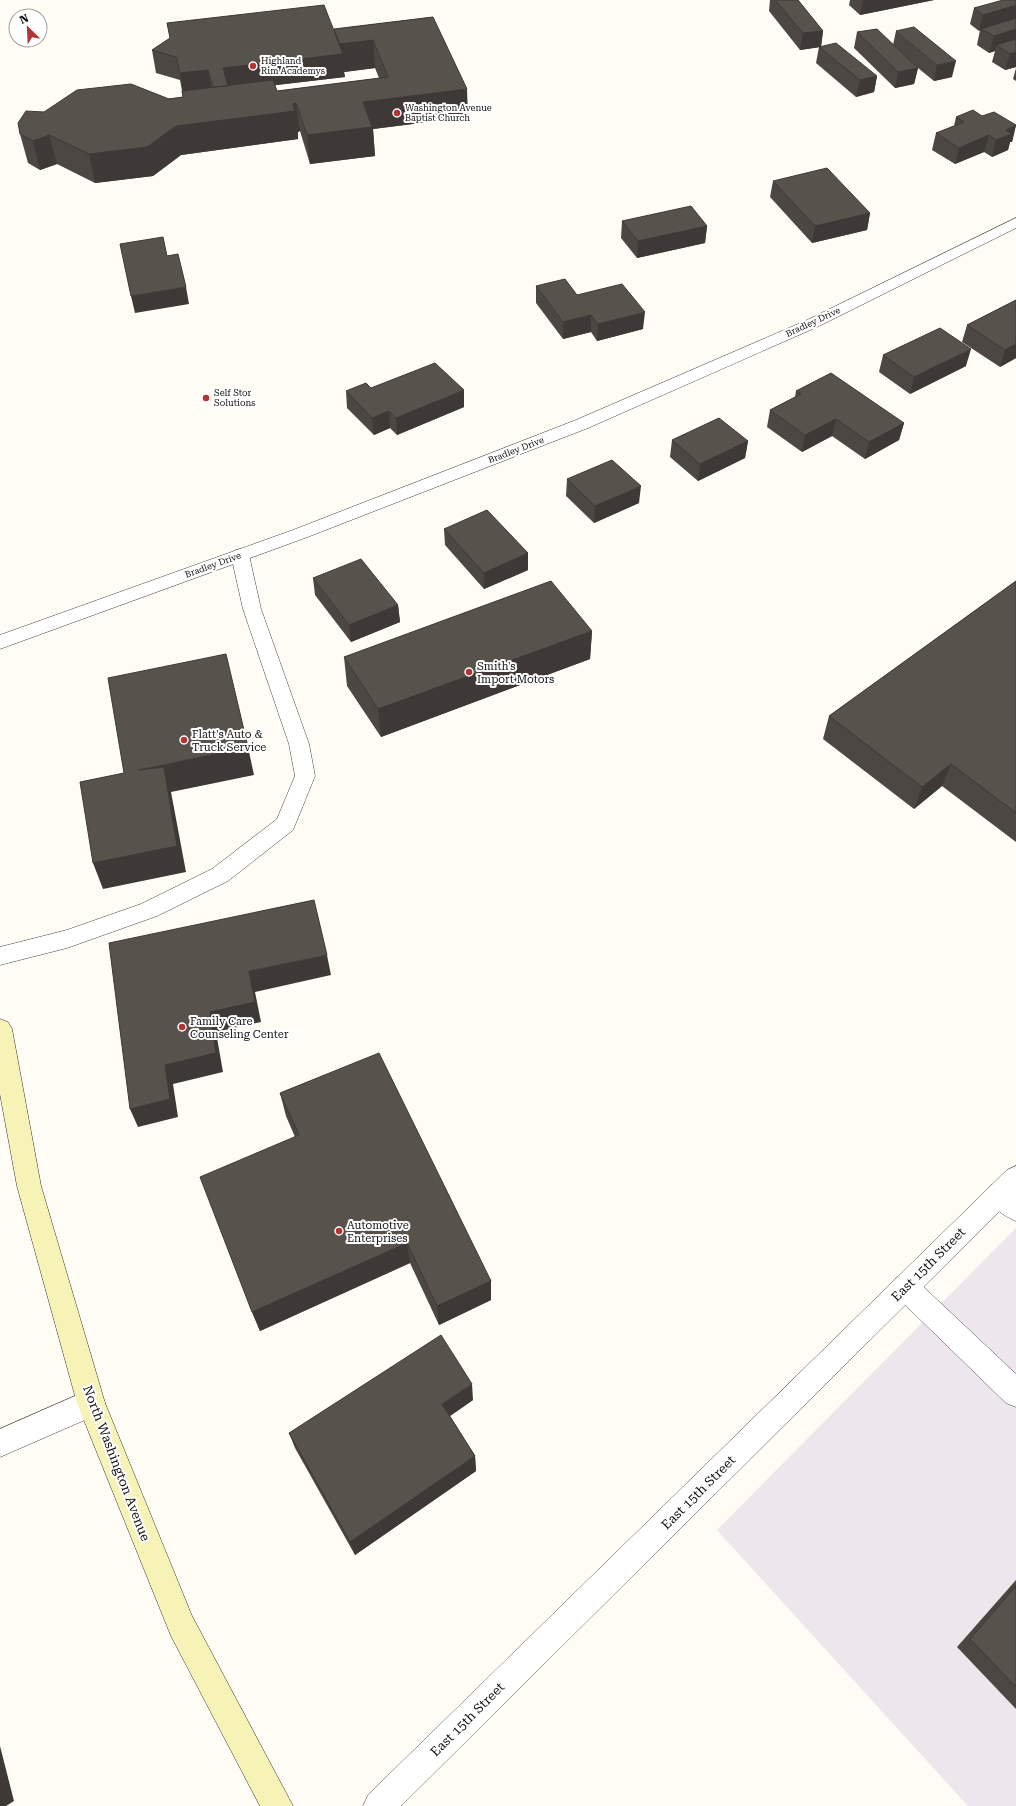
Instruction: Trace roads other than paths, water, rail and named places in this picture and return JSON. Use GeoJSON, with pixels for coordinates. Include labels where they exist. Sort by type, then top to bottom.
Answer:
{"type":"FeatureCollection","features":[{"type":"Feature","properties":{"kind":"main road","name":"North Washington Avenue"},"geometry":{"type":"LineString","coordinates":[[0,1029],[29,1186],[91,1403],[182,1626],[277,1806]]}},
{"type":"Feature","properties":{"kind":"street","name":"Bradley Drive"},"geometry":{"type":"LineString","coordinates":[[0,642],[299,534],[582,424],[811,324],[1016,222]]}},
{"type":"Feature","properties":{"kind":"street"},"geometry":{"type":"LineString","coordinates":[[0,956],[67,939],[149,910],[220,875],[286,824],[305,776],[299,744],[252,609],[240,555]]}},
{"type":"Feature","properties":{"kind":"street","name":"East 15th Street"},"geometry":{"type":"LineString","coordinates":[[379,1806],[905,1287],[1010,1194]]}},
{"type":"Feature","properties":{"kind":"street"},"geometry":{"type":"LineString","coordinates":[[905,1287],[1016,1393]]}},
{"type":"Feature","properties":{"kind":"street"},"geometry":{"type":"LineString","coordinates":[[0,1442],[91,1403]]}},
{"type":"Feature","properties":{"kind":"place","name":"Highland Rim Academys"},"geometry":{"type":"Point","coordinates":[253,66]}},
{"type":"Feature","properties":{"kind":"place","name":"Washington Avenue Baptist Church"},"geometry":{"type":"Point","coordinates":[397,113]}},
{"type":"Feature","properties":{"kind":"place","name":"Self Stor Solutions"},"geometry":{"type":"Point","coordinates":[206,398]}},
{"type":"Feature","properties":{"kind":"place","name":"Smith's Import Motors"},"geometry":{"type":"Point","coordinates":[469,672]}},
{"type":"Feature","properties":{"kind":"place","name":"Flatt's Auto & Truck Service"},"geometry":{"type":"Point","coordinates":[184,740]}},
{"type":"Feature","properties":{"kind":"place","name":"Family Care Counseling Center"},"geometry":{"type":"Point","coordinates":[182,1027]}},
{"type":"Feature","properties":{"kind":"place","name":"Automotive Enterprises"},"geometry":{"type":"Point","coordinates":[339,1231]}}]}
